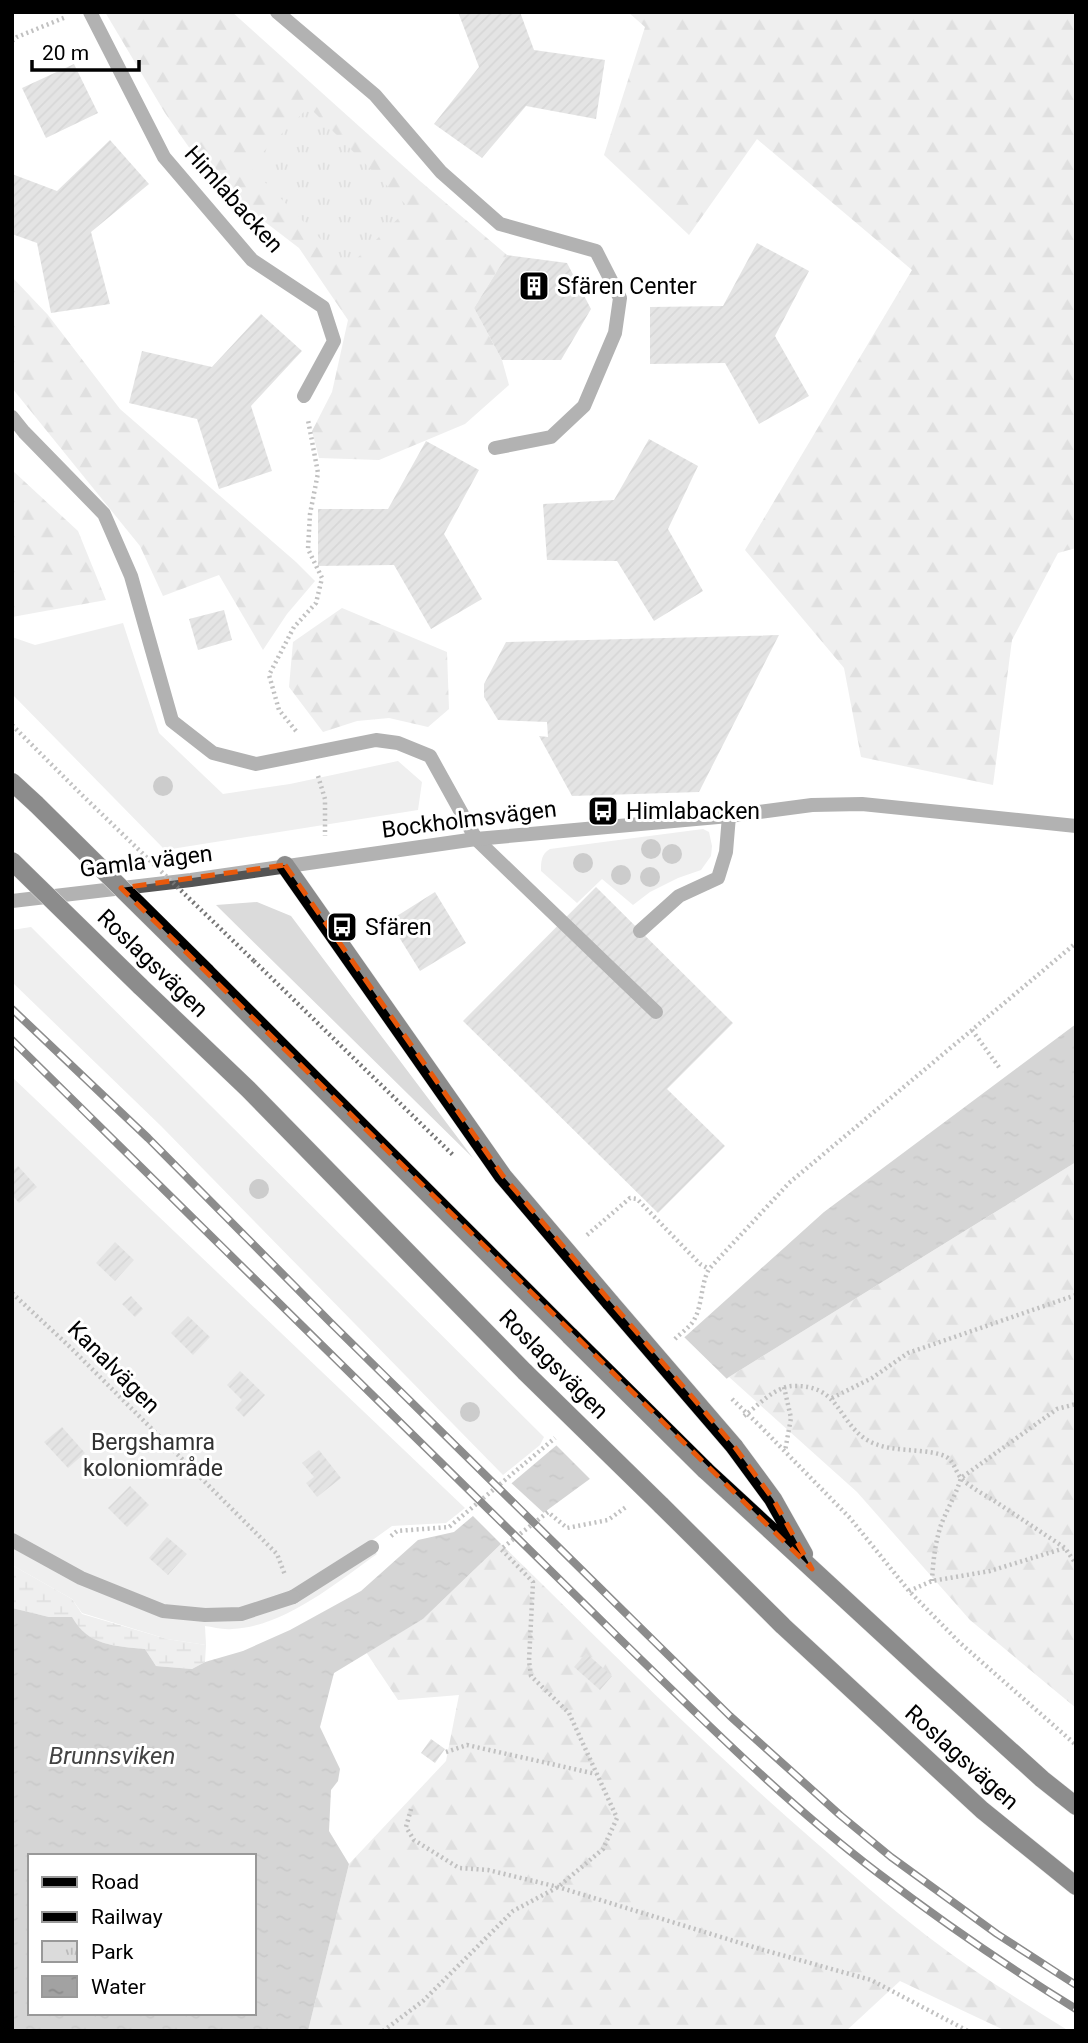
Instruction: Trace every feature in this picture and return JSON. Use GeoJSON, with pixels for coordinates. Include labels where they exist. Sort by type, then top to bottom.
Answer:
{"type":"FeatureCollection","features":[{"type":"Feature","properties":{"kind":"main road","name":"Roslagsvägen"},"geometry":{"type":"LineString","coordinates":[[12,782],[705,1470],[1023,1761],[1076,1806]]}},
{"type":"Feature","properties":{"kind":"main road","name":"Roslagsvägen"},"geometry":{"type":"LineString","coordinates":[[12,861],[248,1089],[526,1372],[783,1626],[982,1810],[1076,1886]]}},
{"type":"Feature","properties":{"kind":"main road"},"geometry":{"type":"LineString","coordinates":[[285,865],[503,1176],[734,1447],[773,1499],[812,1569]]}},
{"type":"Feature","properties":{"kind":"street","name":"Himlabacken"},"geometry":{"type":"LineString","coordinates":[[90,12],[164,157],[252,261],[323,307],[334,341],[304,396]]}},
{"type":"Feature","properties":{"kind":"street"},"geometry":{"type":"LineString","coordinates":[[277,12],[375,95],[441,172],[500,224],[596,251],[620,298],[615,333],[584,406],[551,437],[495,448]]}},
{"type":"Feature","properties":{"kind":"street"},"geometry":{"type":"LineString","coordinates":[[12,416],[24,432],[104,514],[131,576],[172,720],[213,753],[256,764],[376,740],[398,743],[430,756],[476,839],[656,1012]]}},
{"type":"Feature","properties":{"kind":"street","name":"Bockholmsvägen"},"geometry":{"type":"LineString","coordinates":[[285,865],[476,839],[729,816],[812,805],[862,804],[1076,826]]}},
{"type":"Feature","properties":{"kind":"street"},"geometry":{"type":"LineString","coordinates":[[640,931],[679,896],[718,878],[726,852],[729,816]]}},
{"type":"Feature","properties":{"kind":"street","name":"Gamla vägen"},"geometry":{"type":"LineString","coordinates":[[12,901],[191,880],[285,865]]}},
{"type":"Feature","properties":{"kind":"street"},"geometry":{"type":"LineString","coordinates":[[12,1540],[81,1578],[163,1611],[205,1615],[242,1614],[293,1597],[372,1547]]}},
{"type":"Feature","properties":{"kind":"path"},"geometry":{"type":"LineString","coordinates":[[12,41],[76,12]]}},
{"type":"Feature","properties":{"kind":"path"},"geometry":{"type":"LineString","coordinates":[[304,396],[318,473],[310,514],[308,549],[322,578],[316,603],[294,627],[269,675],[279,710],[312,752],[325,799],[326,837]]}},
{"type":"Feature","properties":{"kind":"path"},"geometry":{"type":"LineString","coordinates":[[12,725],[459,1161]]}},
{"type":"Feature","properties":{"kind":"path"},"geometry":{"type":"LineString","coordinates":[[673,1340],[691,1325],[696,1315],[704,1277],[709,1269],[789,1183],[1076,943]]}},
{"type":"Feature","properties":{"kind":"path"},"geometry":{"type":"LineString","coordinates":[[972,1030],[1002,1070]]}},
{"type":"Feature","properties":{"kind":"path"},"geometry":{"type":"LineString","coordinates":[[580,1242],[630,1198],[636,1199],[700,1264],[709,1269]]}},
{"type":"Feature","properties":{"kind":"path","name":"Kanalvägen"},"geometry":{"type":"LineString","coordinates":[[12,1293],[70,1347],[277,1554],[293,1597]]}},
{"type":"Feature","properties":{"kind":"path"},"geometry":{"type":"LineString","coordinates":[[832,1398],[872,1378],[908,1353],[1076,1295]]}},
{"type":"Feature","properties":{"kind":"path"},"geometry":{"type":"LineString","coordinates":[[785,1452],[791,1418],[784,1387],[807,1387],[832,1398],[854,1429],[865,1439],[887,1447],[942,1455],[951,1459],[961,1478],[1065,1548],[1076,1564]]}},
{"type":"Feature","properties":{"kind":"path"},"geometry":{"type":"LineString","coordinates":[[932,1581],[934,1554],[941,1525],[956,1496],[961,1478],[1058,1409],[1076,1404]]}},
{"type":"Feature","properties":{"kind":"path"},"geometry":{"type":"LineString","coordinates":[[760,1426],[850,1518],[909,1591],[959,1642],[1076,1745]]}},
{"type":"Feature","properties":{"kind":"path"},"geometry":{"type":"LineString","coordinates":[[397,1531],[449,1527],[556,1438]]}},
{"type":"Feature","properties":{"kind":"path"},"geometry":{"type":"LineString","coordinates":[[383,2031],[423,2001],[513,1911],[558,1887],[603,1849],[617,1818],[569,1713],[531,1676],[529,1661],[533,1582],[501,1549],[548,1512],[567,1528]]}},
{"type":"Feature","properties":{"kind":"path"},"geometry":{"type":"LineString","coordinates":[[909,1591],[932,1581],[990,1571],[1065,1548]]}},
{"type":"Feature","properties":{"kind":"path"},"geometry":{"type":"LineString","coordinates":[[446,1752],[467,1745],[597,1774]]}},
{"type":"Feature","properties":{"kind":"path"},"geometry":{"type":"LineString","coordinates":[[411,1809],[406,1827],[414,1840],[459,1868],[488,1870],[558,1887],[760,1950],[872,1980],[968,2031]]}},
{"type":"Feature","properties":{"kind":"highlighted area"},"geometry":{"type":"Polygon","coordinates":[[[285,865],[503,1176],[734,1446],[773,1499],[812,1569],[121,888],[285,865]]]}},
{"type":"Feature","properties":{"kind":"green space"},"geometry":{"type":"Polygon","coordinates":[[[105,12],[232,12],[420,181],[507,255],[474,308],[502,360],[509,385],[465,424],[379,460],[319,458],[312,431],[332,392],[348,320],[299,248],[214,183],[165,113],[105,12]]]}},
{"type":"Feature","properties":{"kind":"green space"},"geometry":{"type":"Polygon","coordinates":[[[628,12],[1076,12],[1076,548],[1058,553],[1012,640],[993,785],[861,757],[844,668],[745,550],[912,270],[757,139],[689,235],[604,155],[645,27],[628,12]]]}},
{"type":"Feature","properties":{"kind":"green space"},"geometry":{"type":"Polygon","coordinates":[[[309,107],[409,208],[348,267],[249,166],[309,107]]]}},
{"type":"Feature","properties":{"kind":"green space"},"geometry":{"type":"Polygon","coordinates":[[[12,277],[48,315],[120,409],[315,581],[287,614],[263,650],[219,575],[163,596],[140,546],[12,388],[12,277]]]}},
{"type":"Feature","properties":{"kind":"green space"},"geometry":{"type":"Polygon","coordinates":[[[12,470],[78,531],[106,600],[12,617],[12,470]]]}},
{"type":"Feature","properties":{"kind":"green space"},"geometry":{"type":"Polygon","coordinates":[[[342,608],[447,652],[449,709],[428,727],[389,718],[357,721],[323,732],[289,687],[293,642],[342,608]]]}},
{"type":"Feature","properties":{"kind":"green space"},"geometry":{"type":"Polygon","coordinates":[[[123,623],[159,733],[223,794],[290,784],[398,761],[422,782],[418,810],[165,850],[12,694],[12,637],[35,645],[123,623]]]}},
{"type":"Feature","properties":{"kind":"green space"},"geometry":{"type":"Polygon","coordinates":[[[703,829],[709,832],[712,846],[711,856],[701,870],[650,892],[633,905],[602,879],[577,903],[541,871],[543,856],[550,849],[703,829]]]}},
{"type":"Feature","properties":{"kind":"green space"},"geometry":{"type":"Polygon","coordinates":[[[257,902],[291,916],[473,1158],[216,905],[257,902]]]}},
{"type":"Feature","properties":{"kind":"green space"},"geometry":{"type":"Polygon","coordinates":[[[31,927],[544,1437],[540,1445],[503,1475],[161,1126],[12,982],[12,930],[31,927]]]}},
{"type":"Feature","properties":{"kind":"green space","name":"Bergshamra koloniområde"},"geometry":{"type":"Polygon","coordinates":[[[12,1077],[465,1508],[446,1523],[392,1526],[367,1544],[377,1554],[309,1602],[271,1621],[251,1626],[229,1629],[205,1626],[206,1645],[167,1639],[82,1613],[72,1599],[12,1565],[12,1077]]]}},
{"type":"Feature","properties":{"kind":"green space"},"geometry":{"type":"Polygon","coordinates":[[[1076,1162],[1076,1708],[970,1620],[857,1492],[729,1377],[1076,1162]]]}},
{"type":"Feature","properties":{"kind":"green space"},"geometry":{"type":"Polygon","coordinates":[[[501,1544],[694,1731],[870,1889],[912,1925],[961,1961],[1069,2031],[1006,2031],[900,1981],[846,2031],[308,2031],[349,1864],[446,1761],[459,1695],[398,1700],[366,1652],[423,1619],[501,1544]]]}},
{"type":"Feature","properties":{"kind":"green space"},"geometry":{"type":"Polygon","coordinates":[[[12,1565],[72,1599],[82,1614],[167,1639],[206,1645],[205,1662],[192,1669],[156,1666],[145,1649],[103,1643],[86,1634],[71,1617],[49,1617],[12,1608],[12,1565]]]}},
{"type":"Feature","properties":{"kind":"water","name":"Brunnsviken"},"geometry":{"type":"Polygon","coordinates":[[[1076,1024],[1076,1162],[729,1377],[501,1544],[423,1619],[334,1673],[320,1727],[340,1769],[338,1781],[331,1790],[329,1831],[349,1864],[308,2031],[12,2031],[12,1608],[49,1617],[72,1617],[86,1634],[103,1643],[145,1649],[156,1666],[192,1669],[205,1662],[243,1651],[290,1630],[361,1591],[418,1540],[454,1532],[687,1335],[824,1212],[1076,1024]]]}},
{"type":"Feature","properties":{"kind":"pier"},"geometry":{"type":"Polygon","coordinates":[[[682,1335],[729,1381],[592,1481],[554,1443],[682,1335]]]}},
{"type":"Feature","properties":{"kind":"pier"},"geometry":{"type":"Polygon","coordinates":[[[509,1481],[546,1515],[503,1546],[470,1513],[509,1481]]]}},
{"type":"Feature","properties":{"kind":"building"},"geometry":{"type":"Polygon","coordinates":[[[458,12],[520,12],[534,50],[605,60],[596,119],[526,106],[482,158],[434,124],[479,67],[458,12]]]}},
{"type":"Feature","properties":{"kind":"building"},"geometry":{"type":"Polygon","coordinates":[[[74,64],[98,113],[46,138],[22,88],[74,64]]]}},
{"type":"Feature","properties":{"kind":"building"},"geometry":{"type":"Polygon","coordinates":[[[110,140],[149,184],[91,232],[110,304],[51,313],[37,243],[12,234],[12,174],[57,191],[110,140]]]}},
{"type":"Feature","properties":{"kind":"building"},"geometry":{"type":"Polygon","coordinates":[[[757,243],[809,271],[775,336],[809,396],[759,424],[725,363],[650,364],[650,307],[723,306],[757,243]]]}},
{"type":"Feature","properties":{"kind":"building","name":"Sfären Center"},"geometry":{"type":"Polygon","coordinates":[[[507,255],[567,263],[591,309],[561,360],[502,360],[474,308],[507,255]]]}},
{"type":"Feature","properties":{"kind":"building"},"geometry":{"type":"Polygon","coordinates":[[[261,314],[302,351],[251,406],[272,471],[219,489],[197,419],[129,403],[142,351],[212,367],[261,314]]]}},
{"type":"Feature","properties":{"kind":"building"},"geometry":{"type":"Polygon","coordinates":[[[649,439],[698,466],[668,529],[703,591],[654,621],[617,561],[547,560],[543,504],[614,500],[649,439]]]}},
{"type":"Feature","properties":{"kind":"building"},"geometry":{"type":"Polygon","coordinates":[[[426,441],[479,470],[444,534],[482,599],[431,629],[394,565],[318,566],[318,509],[388,509],[426,441]]]}},
{"type":"Feature","properties":{"kind":"building"},"geometry":{"type":"Polygon","coordinates":[[[224,610],[232,640],[198,650],[189,619],[224,610]]]}},
{"type":"Feature","properties":{"kind":"building"},"geometry":{"type":"Polygon","coordinates":[[[779,635],[699,792],[572,796],[539,736],[548,737],[547,722],[498,720],[484,697],[484,684],[506,642],[779,635]]]}},
{"type":"Feature","properties":{"kind":"building"},"geometry":{"type":"Polygon","coordinates":[[[596,887],[733,1023],[667,1089],[725,1146],[658,1213],[463,1021],[596,887]]]}},
{"type":"Feature","properties":{"kind":"building"},"geometry":{"type":"Polygon","coordinates":[[[435,892],[466,943],[420,971],[389,921],[435,892]]]}},
{"type":"Feature","properties":{"kind":"building"},"geometry":{"type":"Polygon","coordinates":[[[18,1166],[37,1187],[19,1203],[12,1195],[12,1172],[18,1166]]]}},
{"type":"Feature","properties":{"kind":"building"},"geometry":{"type":"Polygon","coordinates":[[[115,1242],[134,1260],[115,1281],[96,1263],[115,1242]]]}},
{"type":"Feature","properties":{"kind":"building"},"geometry":{"type":"Polygon","coordinates":[[[131,1296],[143,1309],[135,1317],[122,1304],[131,1296]]]}},
{"type":"Feature","properties":{"kind":"building"},"geometry":{"type":"Polygon","coordinates":[[[188,1316],[210,1337],[193,1355],[171,1333],[188,1316]]]}},
{"type":"Feature","properties":{"kind":"building"},"geometry":{"type":"Polygon","coordinates":[[[240,1371],[265,1395],[244,1417],[235,1408],[242,1400],[227,1385],[240,1371]]]}},
{"type":"Feature","properties":{"kind":"building"},"geometry":{"type":"Polygon","coordinates":[[[62,1427],[85,1453],[68,1468],[44,1442],[62,1427]]]}},
{"type":"Feature","properties":{"kind":"building"},"geometry":{"type":"Polygon","coordinates":[[[319,1450],[341,1478],[317,1497],[306,1483],[314,1477],[302,1463],[319,1450]]]}},
{"type":"Feature","properties":{"kind":"building"},"geometry":{"type":"Polygon","coordinates":[[[130,1486],[149,1505],[127,1527],[108,1508],[130,1486]]]}},
{"type":"Feature","properties":{"kind":"building"},"geometry":{"type":"Polygon","coordinates":[[[167,1537],[187,1554],[168,1575],[149,1558],[167,1537]]]}},
{"type":"Feature","properties":{"kind":"building"},"geometry":{"type":"Polygon","coordinates":[[[586,1653],[612,1676],[600,1690],[574,1667],[586,1653]]]}},
{"type":"Feature","properties":{"kind":"building"},"geometry":{"type":"Polygon","coordinates":[[[431,1739],[445,1749],[435,1763],[421,1753],[431,1739]]]}},
{"type":"Feature","properties":{"kind":"railway"},"geometry":{"type":"LineString","coordinates":[[12,1009],[148,1138],[332,1324],[730,1716],[891,1857],[997,1934],[1076,1985]]}},
{"type":"Feature","properties":{"kind":"railway"},"geometry":{"type":"LineString","coordinates":[[12,1040],[621,1640],[778,1790],[902,1891],[1025,1977],[1076,2009]]}},
{"type":"Feature","properties":{"kind":"place","name":"Sfären Center"},"geometry":{"type":"Point","coordinates":[534,286]}},
{"type":"Feature","properties":{"kind":"place","name":"Himlabacken"},"geometry":{"type":"Point","coordinates":[603,811]}},
{"type":"Feature","properties":{"kind":"place","name":"Sfären"},"geometry":{"type":"Point","coordinates":[342,927]}}]}
